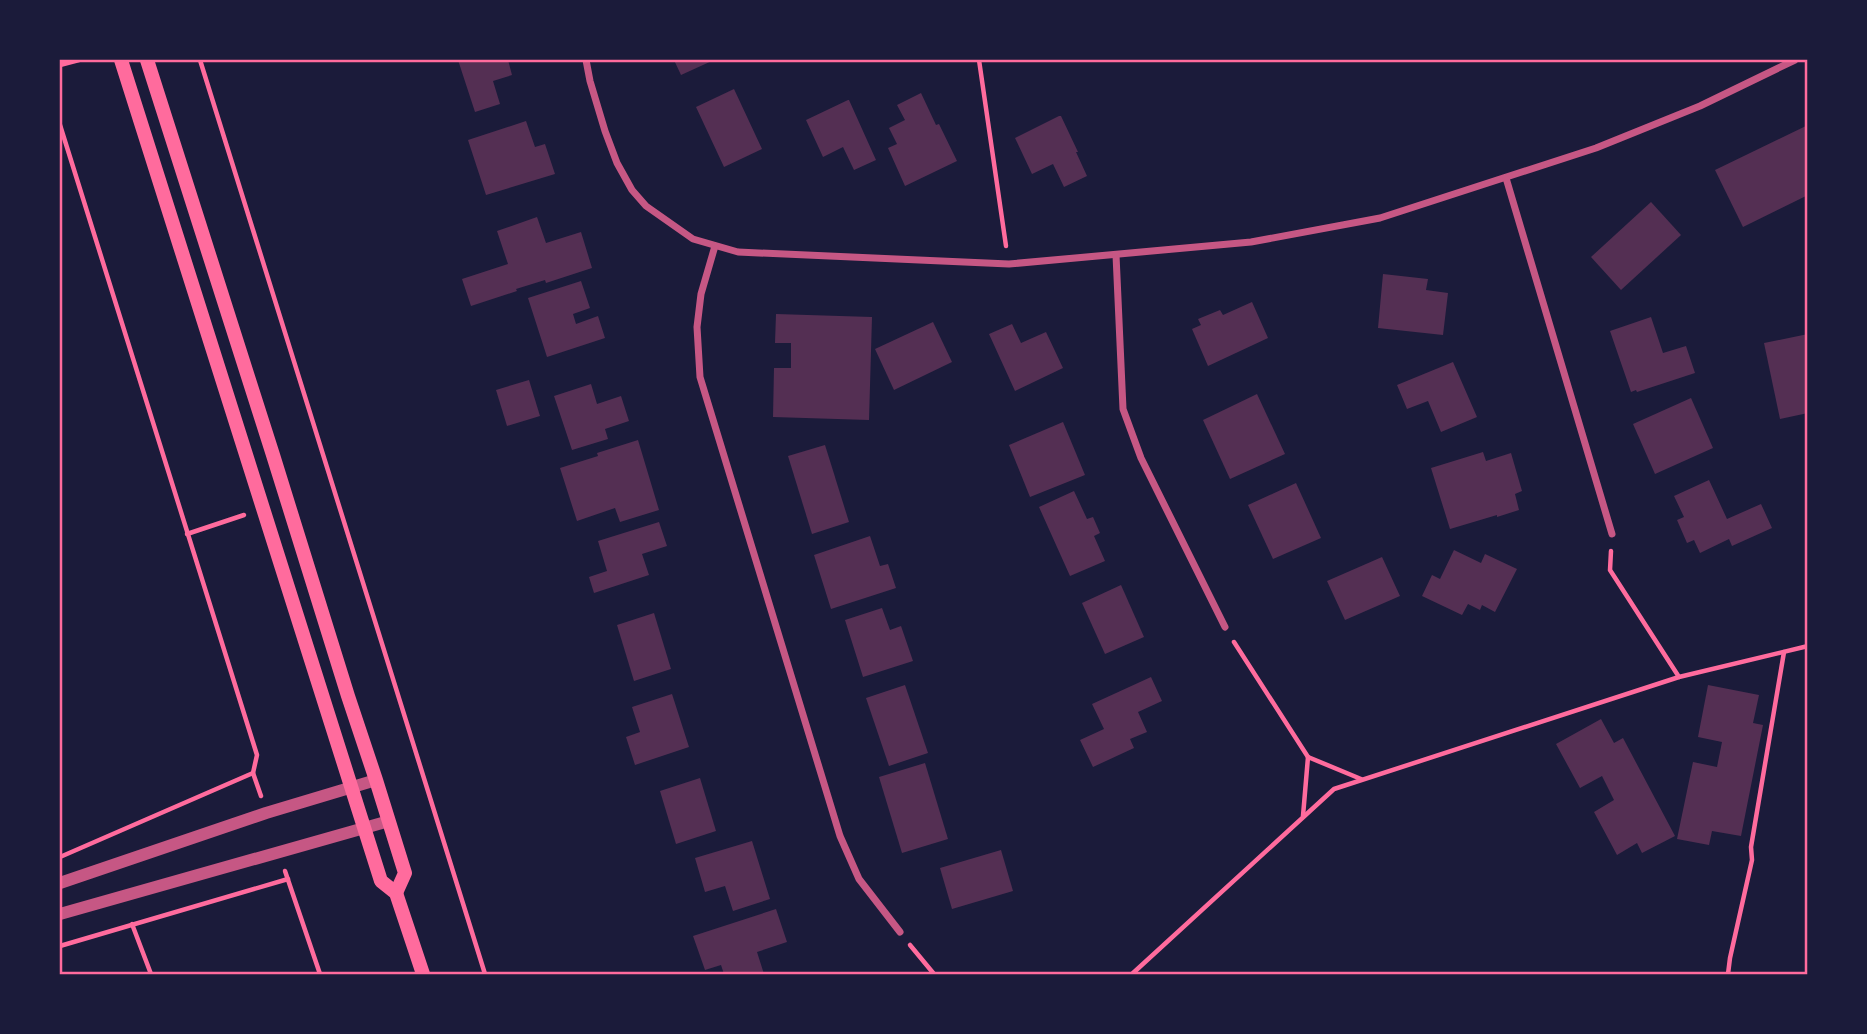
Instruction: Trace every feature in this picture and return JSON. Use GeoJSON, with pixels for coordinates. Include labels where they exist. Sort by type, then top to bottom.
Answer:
{"type":"FeatureCollection","features":[{"type":"Feature","properties":{"kind":"main road"},"geometry":{"type":"LineString","coordinates":[[121,60],[381,881],[396,893],[423,975]]}},
{"type":"Feature","properties":{"kind":"main road"},"geometry":{"type":"LineString","coordinates":[[147,60],[405,873],[396,893]]}},
{"type":"Feature","properties":{"kind":"street"},"geometry":{"type":"LineString","coordinates":[[586,60],[605,131],[617,163],[632,191],[646,206],[693,239],[738,252],[1009,264],[1251,242],[1380,218],[1596,148],[1700,106],[1795,60]]}},
{"type":"Feature","properties":{"kind":"street"},"geometry":{"type":"LineString","coordinates":[[1506,178],[1612,534]]}},
{"type":"Feature","properties":{"kind":"street"},"geometry":{"type":"LineString","coordinates":[[715,246],[701,294],[697,327],[700,377],[840,835],[859,879],[900,932]]}},
{"type":"Feature","properties":{"kind":"street"},"geometry":{"type":"LineString","coordinates":[[1116,255],[1123,409],[1140,458],[1225,627]]}},
{"type":"Feature","properties":{"kind":"street"},"geometry":{"type":"LineString","coordinates":[[60,883],[267,813],[376,780]]}},
{"type":"Feature","properties":{"kind":"street"},"geometry":{"type":"LineString","coordinates":[[60,914],[389,821]]}},
{"type":"Feature","properties":{"kind":"path"},"geometry":{"type":"LineString","coordinates":[[60,65],[79,60]]}},
{"type":"Feature","properties":{"kind":"path"},"geometry":{"type":"LineString","coordinates":[[200,60],[485,975]]}},
{"type":"Feature","properties":{"kind":"path"},"geometry":{"type":"LineString","coordinates":[[979,60],[1009,264]]}},
{"type":"Feature","properties":{"kind":"path"},"geometry":{"type":"LineString","coordinates":[[60,125],[257,755],[253,773],[60,857]]}},
{"type":"Feature","properties":{"kind":"path"},"geometry":{"type":"LineString","coordinates":[[187,534],[245,515]]}},
{"type":"Feature","properties":{"kind":"path"},"geometry":{"type":"LineString","coordinates":[[1612,534],[1610,570],[1679,677]]}},
{"type":"Feature","properties":{"kind":"path"},"geometry":{"type":"LineString","coordinates":[[1225,627],[1308,757],[1362,780]]}},
{"type":"Feature","properties":{"kind":"path"},"geometry":{"type":"LineString","coordinates":[[1132,975],[1334,789],[1679,677],[1808,646]]}},
{"type":"Feature","properties":{"kind":"path"},"geometry":{"type":"LineString","coordinates":[[1728,975],[1752,860],[1751,847],[1784,652]]}},
{"type":"Feature","properties":{"kind":"path"},"geometry":{"type":"LineString","coordinates":[[1303,817],[1308,757]]}},
{"type":"Feature","properties":{"kind":"path"},"geometry":{"type":"LineString","coordinates":[[60,946],[288,879]]}},
{"type":"Feature","properties":{"kind":"path"},"geometry":{"type":"LineString","coordinates":[[132,924],[151,975]]}},
{"type":"Feature","properties":{"kind":"path"},"geometry":{"type":"LineString","coordinates":[[900,932],[934,975]]}},
{"type":"Feature","properties":{"kind":"building"},"geometry":{"type":"Polygon","coordinates":[[[458,60],[508,60],[512,75],[493,81],[500,104],[475,112],[458,60]]]}},
{"type":"Feature","properties":{"kind":"building"},"geometry":{"type":"Polygon","coordinates":[[[674,60],[714,60],[681,75],[674,60]]]}},
{"type":"Feature","properties":{"kind":"building"},"geometry":{"type":"Polygon","coordinates":[[[734,89],[762,149],[724,167],[696,107],[734,89]]]}},
{"type":"Feature","properties":{"kind":"building"},"geometry":{"type":"Polygon","coordinates":[[[921,93],[957,161],[905,186],[888,148],[897,144],[889,128],[905,120],[897,105],[921,93]]]}},
{"type":"Feature","properties":{"kind":"building"},"geometry":{"type":"Polygon","coordinates":[[[849,100],[876,160],[854,170],[843,147],[823,157],[806,120],[849,100]]]}},
{"type":"Feature","properties":{"kind":"building"},"geometry":{"type":"Polygon","coordinates":[[[1059,116],[1087,176],[1064,187],[1053,164],[1032,174],[1015,138],[1059,116]]]}},
{"type":"Feature","properties":{"kind":"building"},"geometry":{"type":"Polygon","coordinates":[[[526,121],[535,147],[545,144],[555,174],[486,195],[468,140],[526,121]]]}},
{"type":"Feature","properties":{"kind":"building"},"geometry":{"type":"Polygon","coordinates":[[[1808,125],[1808,195],[1743,227],[1715,170],[1808,125]]]}},
{"type":"Feature","properties":{"kind":"building"},"geometry":{"type":"Polygon","coordinates":[[[1651,202],[1681,235],[1621,290],[1591,257],[1651,202]]]}},
{"type":"Feature","properties":{"kind":"building"},"geometry":{"type":"Polygon","coordinates":[[[537,217],[546,243],[581,232],[592,268],[546,283],[545,280],[516,289],[517,291],[471,306],[462,279],[508,264],[497,231],[537,217]]]}},
{"type":"Feature","properties":{"kind":"building"},"geometry":{"type":"Polygon","coordinates":[[[1383,274],[1428,279],[1426,290],[1448,293],[1443,335],[1378,328],[1383,274]]]}},
{"type":"Feature","properties":{"kind":"building"},"geometry":{"type":"Polygon","coordinates":[[[581,281],[590,308],[573,314],[576,324],[598,316],[605,338],[547,357],[528,298],[581,281]]]}},
{"type":"Feature","properties":{"kind":"building"},"geometry":{"type":"Polygon","coordinates":[[[1252,302],[1268,338],[1208,366],[1192,329],[1201,325],[1198,319],[1220,310],[1223,315],[1252,302]]]}},
{"type":"Feature","properties":{"kind":"building"},"geometry":{"type":"Polygon","coordinates":[[[776,314],[872,317],[869,420],[773,417],[774,368],[791,368],[791,343],[775,343],[776,314]]]}},
{"type":"Feature","properties":{"kind":"building"},"geometry":{"type":"Polygon","coordinates":[[[1651,317],[1663,353],[1686,346],[1695,373],[1631,392],[1610,331],[1651,317]]]}},
{"type":"Feature","properties":{"kind":"building"},"geometry":{"type":"Polygon","coordinates":[[[933,322],[952,362],[894,390],[875,349],[933,322]]]}},
{"type":"Feature","properties":{"kind":"building"},"geometry":{"type":"Polygon","coordinates":[[[1012,324],[1021,343],[1046,332],[1063,368],[1015,391],[989,334],[1012,324]]]}},
{"type":"Feature","properties":{"kind":"building"},"geometry":{"type":"Polygon","coordinates":[[[1808,334],[1808,413],[1780,419],[1764,343],[1808,334]]]}},
{"type":"Feature","properties":{"kind":"building"},"geometry":{"type":"Polygon","coordinates":[[[1453,362],[1477,417],[1441,432],[1428,401],[1407,409],[1397,385],[1453,362]]]}},
{"type":"Feature","properties":{"kind":"building"},"geometry":{"type":"Polygon","coordinates":[[[529,380],[540,416],[507,426],[496,390],[529,380]]]}},
{"type":"Feature","properties":{"kind":"building"},"geometry":{"type":"Polygon","coordinates":[[[591,384],[597,404],[621,396],[629,421],[605,429],[608,439],[572,450],[554,396],[591,384]]]}},
{"type":"Feature","properties":{"kind":"building"},"geometry":{"type":"Polygon","coordinates":[[[1257,394],[1285,454],[1230,479],[1203,420],[1257,394]]]}},
{"type":"Feature","properties":{"kind":"building"},"geometry":{"type":"Polygon","coordinates":[[[1691,398],[1713,448],[1655,474],[1633,424],[1691,398]]]}},
{"type":"Feature","properties":{"kind":"building"},"geometry":{"type":"Polygon","coordinates":[[[1063,422],[1085,475],[1030,497],[1009,445],[1063,422]]]}},
{"type":"Feature","properties":{"kind":"building"},"geometry":{"type":"Polygon","coordinates":[[[638,440],[659,510],[620,522],[615,508],[577,521],[560,468],[638,440]]]}},
{"type":"Feature","properties":{"kind":"building"},"geometry":{"type":"Polygon","coordinates":[[[825,445],[849,522],[812,534],[788,456],[825,445]]]}},
{"type":"Feature","properties":{"kind":"building"},"geometry":{"type":"Polygon","coordinates":[[[1483,452],[1486,461],[1511,453],[1522,491],[1515,494],[1519,510],[1450,529],[1431,468],[1483,452]]]}},
{"type":"Feature","properties":{"kind":"building"},"geometry":{"type":"Polygon","coordinates":[[[1709,480],[1727,519],[1761,504],[1772,528],[1732,546],[1729,539],[1700,553],[1694,540],[1687,543],[1677,520],[1684,517],[1674,496],[1709,480]]]}},
{"type":"Feature","properties":{"kind":"building"},"geometry":{"type":"Polygon","coordinates":[[[1296,483],[1321,538],[1273,559],[1248,505],[1296,483]]]}},
{"type":"Feature","properties":{"kind":"building"},"geometry":{"type":"Polygon","coordinates":[[[1074,491],[1087,519],[1093,517],[1100,533],[1094,536],[1105,561],[1070,576],[1039,507],[1074,491]]]}},
{"type":"Feature","properties":{"kind":"building"},"geometry":{"type":"Polygon","coordinates":[[[659,522],[667,546],[642,554],[649,575],[594,593],[589,577],[607,571],[598,541],[659,522]]]}},
{"type":"Feature","properties":{"kind":"building"},"geometry":{"type":"Polygon","coordinates":[[[870,536],[880,566],[888,564],[896,588],[831,609],[814,555],[870,536]]]}},
{"type":"Feature","properties":{"kind":"building"},"geometry":{"type":"Polygon","coordinates":[[[1454,550],[1481,563],[1485,554],[1517,569],[1495,612],[1482,605],[1480,610],[1468,604],[1462,615],[1422,596],[1432,575],[1440,579],[1454,550]]]}},
{"type":"Feature","properties":{"kind":"building"},"geometry":{"type":"Polygon","coordinates":[[[1382,557],[1400,596],[1345,620],[1327,581],[1382,557]]]}},
{"type":"Feature","properties":{"kind":"building"},"geometry":{"type":"Polygon","coordinates":[[[1121,585],[1144,637],[1105,654],[1082,603],[1121,585]]]}},
{"type":"Feature","properties":{"kind":"building"},"geometry":{"type":"Polygon","coordinates":[[[882,608],[890,630],[901,626],[913,661],[863,677],[845,620],[882,608]]]}},
{"type":"Feature","properties":{"kind":"building"},"geometry":{"type":"Polygon","coordinates":[[[654,613],[671,669],[634,681],[617,625],[654,613]]]}},
{"type":"Feature","properties":{"kind":"building"},"geometry":{"type":"Polygon","coordinates":[[[1151,677],[1162,701],[1138,712],[1147,732],[1130,739],[1134,748],[1093,767],[1080,740],[1104,729],[1092,704],[1151,677]]]}},
{"type":"Feature","properties":{"kind":"building"},"geometry":{"type":"Polygon","coordinates":[[[905,685],[928,753],[889,766],[866,698],[905,685]]]}},
{"type":"Feature","properties":{"kind":"building"},"geometry":{"type":"Polygon","coordinates":[[[1708,685],[1759,695],[1753,723],[1763,725],[1741,836],[1712,831],[1709,845],[1677,839],[1693,762],[1717,767],[1722,742],[1698,737],[1708,685]]]}},
{"type":"Feature","properties":{"kind":"building"},"geometry":{"type":"Polygon","coordinates":[[[672,694],[689,747],[635,765],[626,737],[640,732],[632,707],[672,694]]]}},
{"type":"Feature","properties":{"kind":"building"},"geometry":{"type":"Polygon","coordinates":[[[1601,719],[1614,743],[1623,738],[1675,836],[1642,853],[1637,843],[1617,855],[1594,812],[1614,800],[1602,776],[1580,788],[1556,744],[1601,719]]]}},
{"type":"Feature","properties":{"kind":"building"},"geometry":{"type":"Polygon","coordinates":[[[925,763],[948,839],[902,853],[879,777],[925,763]]]}},
{"type":"Feature","properties":{"kind":"building"},"geometry":{"type":"Polygon","coordinates":[[[700,778],[716,831],[676,844],[660,791],[700,778]]]}},
{"type":"Feature","properties":{"kind":"building"},"geometry":{"type":"Polygon","coordinates":[[[752,841],[770,899],[733,911],[725,886],[705,892],[695,858],[752,841]]]}},
{"type":"Feature","properties":{"kind":"building"},"geometry":{"type":"Polygon","coordinates":[[[1001,850],[1013,891],[952,909],[940,868],[1001,850]]]}},
{"type":"Feature","properties":{"kind":"building"},"geometry":{"type":"Polygon","coordinates":[[[776,909],[787,942],[757,952],[764,974],[724,974],[721,965],[705,970],[693,936],[776,909]]]}}]}
